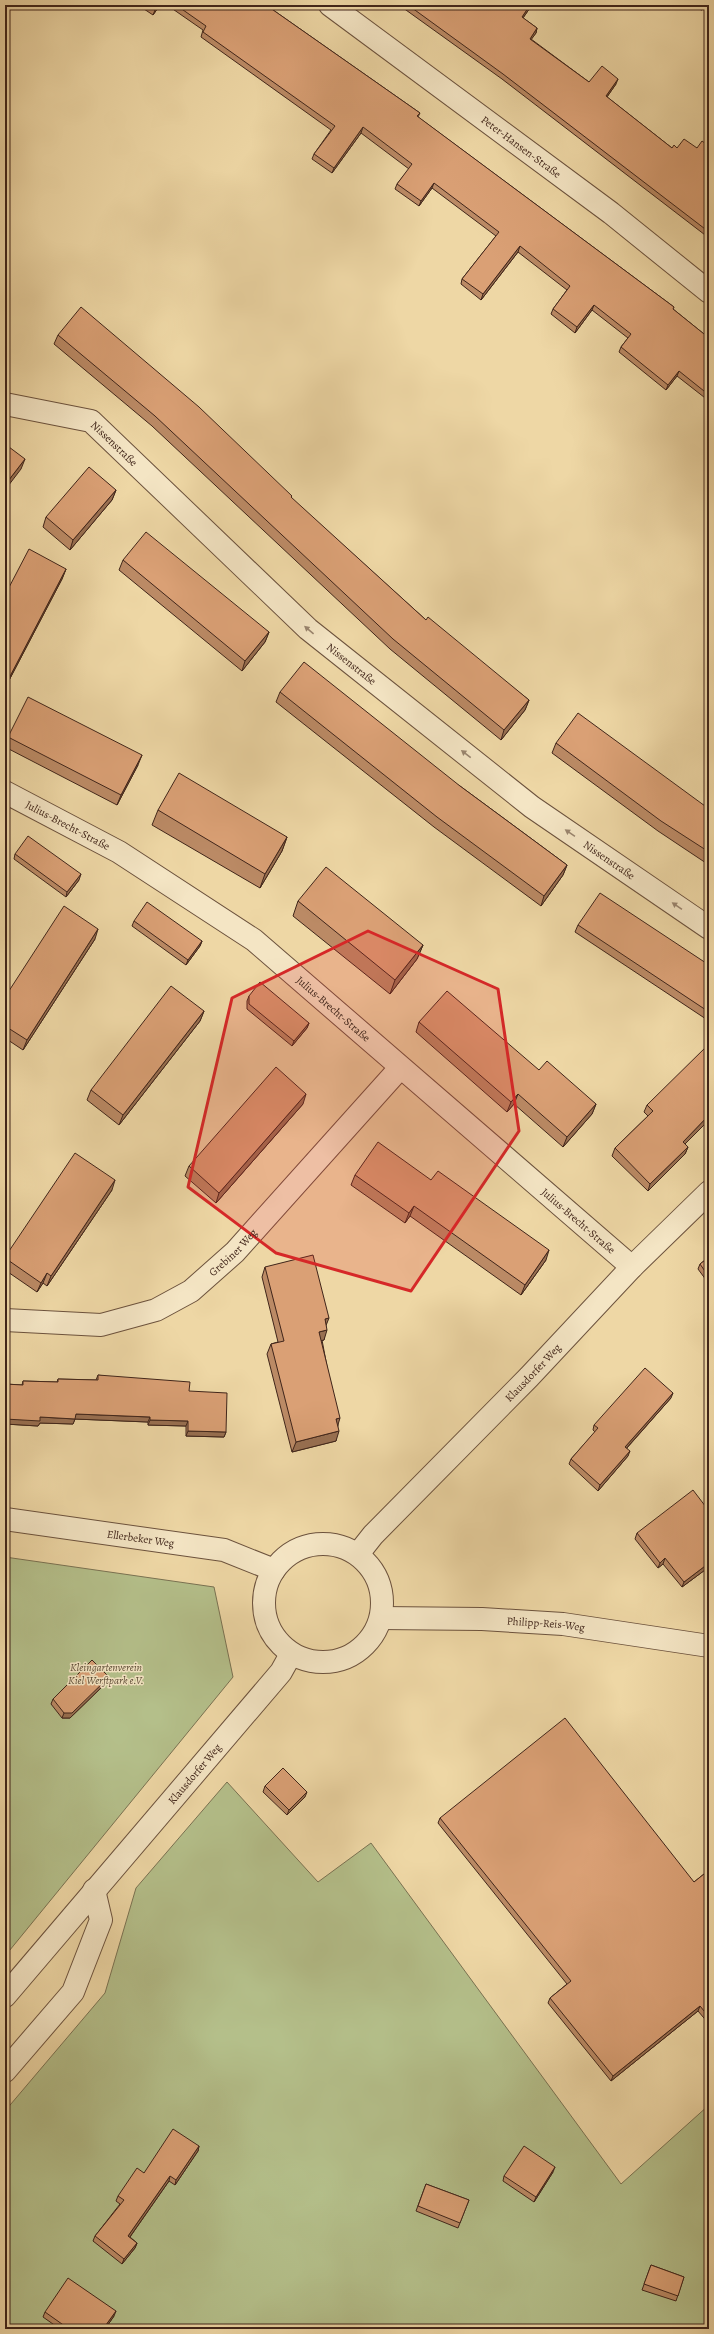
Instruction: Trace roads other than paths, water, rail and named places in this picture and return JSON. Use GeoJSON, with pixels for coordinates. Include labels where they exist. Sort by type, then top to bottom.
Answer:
{"type":"FeatureCollection","features":[{"type":"Feature","properties":{"kind":"street","name":"Peter-Hansen-Straße"},"geometry":{"type":"LineString","coordinates":[[330,5],[611,213],[709,292]]}},
{"type":"Feature","properties":{"kind":"street","name":"Nissenstraße"},"geometry":{"type":"LineString","coordinates":[[5,404],[91,421],[308,629],[532,807],[709,928]]}},
{"type":"Feature","properties":{"kind":"street","name":"Julius-Brecht-Straße"},"geometry":{"type":"LineString","coordinates":[[5,792],[119,852],[254,940],[400,1068],[632,1267]]}},
{"type":"Feature","properties":{"kind":"street","name":"Grebiner Weg"},"geometry":{"type":"LineString","coordinates":[[5,1320],[101,1325],[156,1310],[191,1291],[235,1252],[400,1068]]}},
{"type":"Feature","properties":{"kind":"street","name":"Klausdorfer Weg"},"geometry":{"type":"LineString","coordinates":[[358,1554],[373,1535],[529,1377],[632,1267],[709,1192]]}},
{"type":"Feature","properties":{"kind":"street","name":"Ellerbeker Weg"},"geometry":{"type":"LineString","coordinates":[[5,1519],[224,1550],[274,1570]]}},
{"type":"Feature","properties":{"kind":"street"},"geometry":{"type":"LineString","coordinates":[[312,1545],[336,1545],[358,1554],[371,1567],[380,1583],[383,1600],[381,1618],[373,1636],[350,1657],[320,1664],[291,1654],[274,1637],[264,1615],[264,1592],[274,1570],[290,1553],[312,1545]]}},
{"type":"Feature","properties":{"kind":"street","name":"Philipp-Reis-Weg"},"geometry":{"type":"LineString","coordinates":[[381,1618],[482,1619],[563,1624],[709,1646]]}},
{"type":"Feature","properties":{"kind":"street","name":"Klausdorfer Weg"},"geometry":{"type":"LineString","coordinates":[[5,1996],[281,1672],[291,1654]]}},
{"type":"Feature","properties":{"kind":"street"},"geometry":{"type":"LineString","coordinates":[[5,2071],[73,1992],[101,1920],[94,1890]]}},
{"type":"Feature","properties":{"kind":"railway"},"geometry":{"type":"LineString","coordinates":[[697,5],[709,15]]}},
{"type":"Feature","properties":{"kind":"park label","name":"Kleingartenverein Kiel Werftpark e.V."},"geometry":{"type":"Point","coordinates":[106,1673]}}]}
